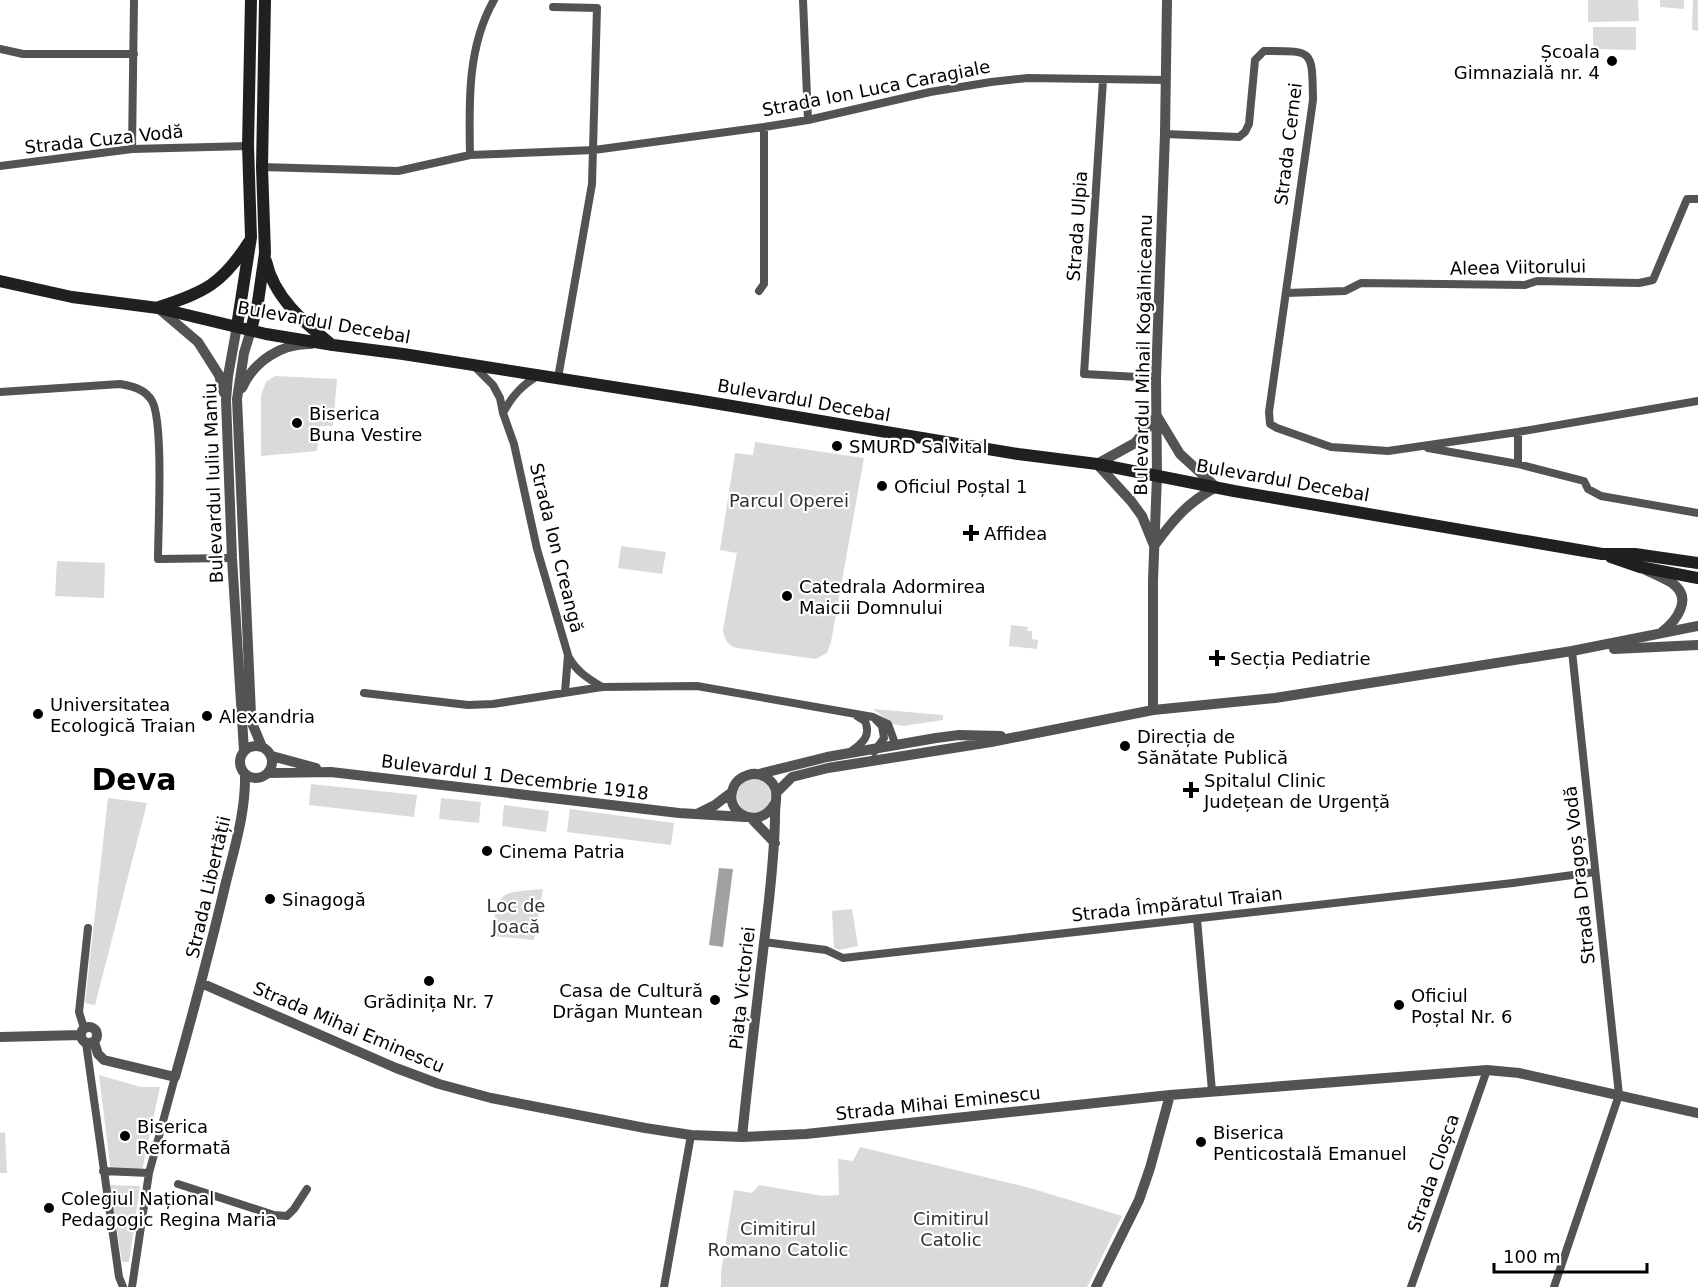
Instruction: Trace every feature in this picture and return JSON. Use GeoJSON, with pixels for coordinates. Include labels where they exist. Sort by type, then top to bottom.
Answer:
{"type":"FeatureCollection","features":[{"type":"Feature","properties":{"kind":"main road","name":"Bulevardul Iuliu Maniu"},"geometry":{"type":"LineString","coordinates":[[237,326],[251,237],[248,146],[251,0]]}},
{"type":"Feature","properties":{"kind":"main road","name":"Bulevardul Iuliu Maniu"},"geometry":{"type":"LineString","coordinates":[[251,330],[258,302],[265,253],[262,166],[266,0]]}},
{"type":"Feature","properties":{"kind":"main road"},"geometry":{"type":"LineString","coordinates":[[158,308],[195,294],[222,278],[251,237]]}},
{"type":"Feature","properties":{"kind":"main road"},"geometry":{"type":"LineString","coordinates":[[265,253],[268,272],[288,305],[333,345]]}},
{"type":"Feature","properties":{"kind":"main road","name":"Bulevardul Decebal"},"geometry":{"type":"LineString","coordinates":[[0,281],[72,297],[158,308],[251,330],[333,345],[558,378],[1018,454],[1097,464],[1602,554],[1640,567],[1698,578]]}},
{"type":"Feature","properties":{"kind":"main road","name":"Bulevardul Decebal"},"geometry":{"type":"LineString","coordinates":[[1602,554],[1635,554],[1698,563]]}},
{"type":"Feature","properties":{"kind":"street"},"geometry":{"type":"LineString","coordinates":[[132,149],[134,0]]}},
{"type":"Feature","properties":{"kind":"street"},"geometry":{"type":"LineString","coordinates":[[470,155],[472,67],[482,27],[494,0]]}},
{"type":"Feature","properties":{"kind":"street"},"geometry":{"type":"LineString","coordinates":[[803,0],[808,120]]}},
{"type":"Feature","properties":{"kind":"street","name":"Bulevardul Mihail Kogălniceanu"},"geometry":{"type":"LineString","coordinates":[[1153,710],[1154,546],[1157,476],[1156,378],[1166,134],[1167,0]]}},
{"type":"Feature","properties":{"kind":"street"},"geometry":{"type":"LineString","coordinates":[[553,7],[597,8],[592,184],[558,378]]}},
{"type":"Feature","properties":{"kind":"street"},"geometry":{"type":"LineString","coordinates":[[0,49],[23,54],[134,54]]}},
{"type":"Feature","properties":{"kind":"street","name":"Strada Cernei"},"geometry":{"type":"LineString","coordinates":[[1166,134],[1239,137],[1249,124],[1255,60],[1259,54],[1264,51],[1300,51],[1308,57],[1313,68],[1313,100],[1269,412],[1270,424],[1331,447],[1388,452],[1419,447]]}},
{"type":"Feature","properties":{"kind":"street","name":"Strada Ion Luca Caragiale"},"geometry":{"type":"LineString","coordinates":[[262,166],[398,171],[470,155],[594,150],[764,127],[808,120],[930,92],[991,81],[1028,78],[1166,81]]}},
{"type":"Feature","properties":{"kind":"street","name":"Strada Ulpia"},"geometry":{"type":"LineString","coordinates":[[1103,80],[1084,374],[1156,378]]}},
{"type":"Feature","properties":{"kind":"street"},"geometry":{"type":"LineString","coordinates":[[759,291],[764,284],[764,127]]}},
{"type":"Feature","properties":{"kind":"street","name":"Strada Cuza Vodă"},"geometry":{"type":"LineString","coordinates":[[0,166],[132,149],[248,146]]}},
{"type":"Feature","properties":{"kind":"street","name":"Aleea Viitorului"},"geometry":{"type":"LineString","coordinates":[[1286,293],[1345,291],[1361,284],[1525,285],[1537,281],[1639,283],[1653,280],[1687,199],[1698,199]]}},
{"type":"Feature","properties":{"kind":"street"},"geometry":{"type":"LineString","coordinates":[[158,308],[198,342],[232,399],[256,366],[279,351],[307,344],[333,345]]}},
{"type":"Feature","properties":{"kind":"street","name":"Bulevardul Iuliu Maniu"},"geometry":{"type":"LineString","coordinates":[[237,326],[228,376],[232,399],[250,714],[262,747]]}},
{"type":"Feature","properties":{"kind":"street","name":"Bulevardul Iuliu Maniu"},"geometry":{"type":"LineString","coordinates":[[244,751],[232,558],[232,399],[251,330]]}},
{"type":"Feature","properties":{"kind":"street","name":"Strada Ion Creangă"},"geometry":{"type":"LineString","coordinates":[[473,365],[493,385],[500,398],[514,444],[537,549],[568,655],[566,692]]}},
{"type":"Feature","properties":{"kind":"street"},"geometry":{"type":"LineString","coordinates":[[503,414],[511,398],[524,384],[539,375]]}},
{"type":"Feature","properties":{"kind":"street"},"geometry":{"type":"LineString","coordinates":[[0,392],[120,384],[140,390],[152,401],[157,423],[158,559],[232,558]]}},
{"type":"Feature","properties":{"kind":"street"},"geometry":{"type":"LineString","coordinates":[[1419,447],[1698,401]]}},
{"type":"Feature","properties":{"kind":"street"},"geometry":{"type":"LineString","coordinates":[[1157,416],[1180,454],[1216,487],[1182,510],[1154,546],[1142,516],[1097,464],[1135,443],[1157,416]]}},
{"type":"Feature","properties":{"kind":"street"},"geometry":{"type":"LineString","coordinates":[[1518,432],[1518,464]]}},
{"type":"Feature","properties":{"kind":"street"},"geometry":{"type":"LineString","coordinates":[[1419,447],[1518,464],[1584,481],[1588,489],[1601,496],[1698,513]]}},
{"type":"Feature","properties":{"kind":"street"},"geometry":{"type":"LineString","coordinates":[[1640,567],[1674,584],[1683,601],[1673,623],[1659,635]]}},
{"type":"Feature","properties":{"kind":"street"},"geometry":{"type":"LineString","coordinates":[[748,818],[763,817],[772,809],[785,783],[802,774],[1153,710],[1275,698],[1572,651],[1698,626]]}},
{"type":"Feature","properties":{"kind":"street"},"geometry":{"type":"LineString","coordinates":[[1572,651],[1698,645]]}},
{"type":"Feature","properties":{"kind":"street","name":"Strada Dragoș Vodă"},"geometry":{"type":"LineString","coordinates":[[1572,651],[1619,1095]]}},
{"type":"Feature","properties":{"kind":"street"},"geometry":{"type":"LineString","coordinates":[[568,655],[583,676],[602,687]]}},
{"type":"Feature","properties":{"kind":"street"},"geometry":{"type":"LineString","coordinates":[[364,693],[468,705],[493,704],[602,687],[697,686],[873,717],[888,724],[896,746]]}},
{"type":"Feature","properties":{"kind":"street"},"geometry":{"type":"LineString","coordinates":[[849,753],[864,741],[868,732],[865,721],[854,714]]}},
{"type":"Feature","properties":{"kind":"street"},"geometry":{"type":"LineString","coordinates":[[867,762],[884,738],[885,732],[873,717]]}},
{"type":"Feature","properties":{"kind":"street"},"geometry":{"type":"LineString","coordinates":[[696,815],[715,805],[732,792],[739,779],[745,775],[759,774],[849,753],[959,735],[1020,736]]}},
{"type":"Feature","properties":{"kind":"street"},"geometry":{"type":"LineString","coordinates":[[252,746],[262,747],[272,756],[331,772],[269,773],[258,778],[249,777],[245,774],[240,760],[244,751],[252,746]]}},
{"type":"Feature","properties":{"kind":"street"},"geometry":{"type":"LineString","coordinates":[[269,773],[272,756]]}},
{"type":"Feature","properties":{"kind":"street","name":"Bulevardul 1 Decembrie 1918"},"geometry":{"type":"LineString","coordinates":[[331,772],[696,815],[748,818]]}},
{"type":"Feature","properties":{"kind":"street","name":"Strada Libertății"},"geometry":{"type":"LineString","coordinates":[[175,1077],[201,983],[246,798],[245,774]]}},
{"type":"Feature","properties":{"kind":"street"},"geometry":{"type":"LineString","coordinates":[[759,774],[773,784],[776,798]]}},
{"type":"Feature","properties":{"kind":"street","name":"Strada Libertății"},"geometry":{"type":"LineString","coordinates":[[246,798],[258,778]]}},
{"type":"Feature","properties":{"kind":"street"},"geometry":{"type":"LineString","coordinates":[[732,792],[734,807],[775,843]]}},
{"type":"Feature","properties":{"kind":"street","name":"Piața Victoriei"},"geometry":{"type":"LineString","coordinates":[[742,1137],[775,843],[776,798]]}},
{"type":"Feature","properties":{"kind":"street","name":"Strada Împăratul Traian"},"geometry":{"type":"LineString","coordinates":[[764,942],[826,950],[843,958],[1595,872]]}},
{"type":"Feature","properties":{"kind":"street"},"geometry":{"type":"LineString","coordinates":[[1197,918],[1212,1091]]}},
{"type":"Feature","properties":{"kind":"street"},"geometry":{"type":"LineString","coordinates":[[88,928],[79,1012],[86,1037],[103,1171],[119,1277],[123,1287]]}},
{"type":"Feature","properties":{"kind":"street","name":"Strada Mihai Eminescu"},"geometry":{"type":"LineString","coordinates":[[201,983],[396,1068],[439,1084],[491,1098],[691,1135],[742,1137],[824,1132],[1212,1091],[1487,1070],[1519,1073],[1698,1113]]}},
{"type":"Feature","properties":{"kind":"street"},"geometry":{"type":"LineString","coordinates":[[0,1037],[86,1037]]}},
{"type":"Feature","properties":{"kind":"street"},"geometry":{"type":"LineString","coordinates":[[86,1037],[104,1060],[175,1077],[149,1173],[132,1287]]}},
{"type":"Feature","properties":{"kind":"street","name":"Strada Cloșca"},"geometry":{"type":"LineString","coordinates":[[1411,1287],[1487,1070]]}},
{"type":"Feature","properties":{"kind":"street"},"geometry":{"type":"LineString","coordinates":[[1096,1287],[1139,1200],[1170,1095]]}},
{"type":"Feature","properties":{"kind":"street"},"geometry":{"type":"LineString","coordinates":[[1554,1287],[1619,1095]]}},
{"type":"Feature","properties":{"kind":"street"},"geometry":{"type":"LineString","coordinates":[[664,1287],[691,1135]]}},
{"type":"Feature","properties":{"kind":"street"},"geometry":{"type":"LineString","coordinates":[[103,1171],[149,1173]]}},
{"type":"Feature","properties":{"kind":"street"},"geometry":{"type":"LineString","coordinates":[[178,1184],[274,1215],[287,1216],[307,1189]]}},
{"type":"Feature","properties":{"kind":"green space"},"geometry":{"type":"Polygon","coordinates":[[[1588,0],[1638,0],[1639,21],[1588,22],[1588,0]]]}},
{"type":"Feature","properties":{"kind":"green space"},"geometry":{"type":"Polygon","coordinates":[[[1660,0],[1684,0],[1684,9],[1660,7],[1660,0]]]}},
{"type":"Feature","properties":{"kind":"green space"},"geometry":{"type":"Polygon","coordinates":[[[1693,0],[1698,0],[1698,31],[1692,30],[1693,0]]]}},
{"type":"Feature","properties":{"kind":"green space"},"geometry":{"type":"Polygon","coordinates":[[[1593,27],[1636,27],[1636,50],[1593,49],[1593,27]]]}},
{"type":"Feature","properties":{"kind":"green space"},"geometry":{"type":"Polygon","coordinates":[[[275,376],[337,379],[333,426],[320,426],[317,451],[261,456],[261,395],[266,382],[275,376]]]}},
{"type":"Feature","properties":{"kind":"green space","name":"Parcul Operei"},"geometry":{"type":"Polygon","coordinates":[[[755,442],[864,458],[831,642],[827,653],[816,659],[737,648],[728,643],[724,636],[723,629],[737,553],[720,550],[735,453],[753,455],[755,442]]]}},
{"type":"Feature","properties":{"kind":"green space"},"geometry":{"type":"Polygon","coordinates":[[[621,546],[666,552],[662,574],[618,568],[621,546]]]}},
{"type":"Feature","properties":{"kind":"green space"},"geometry":{"type":"Polygon","coordinates":[[[57,561],[105,563],[104,598],[55,596],[57,561]]]}},
{"type":"Feature","properties":{"kind":"green space"},"geometry":{"type":"Polygon","coordinates":[[[1011,625],[1028,627],[1027,631],[1032,631],[1032,639],[1038,640],[1037,649],[1009,646],[1011,625]]]}},
{"type":"Feature","properties":{"kind":"green space"},"geometry":{"type":"Polygon","coordinates":[[[873,709],[943,715],[943,720],[903,726],[893,724],[873,709]]]}},
{"type":"Feature","properties":{"kind":"green space"},"geometry":{"type":"Polygon","coordinates":[[[754,779],[766,784],[771,796],[766,808],[754,813],[742,808],[737,796],[742,784],[754,779]]]}},
{"type":"Feature","properties":{"kind":"green space"},"geometry":{"type":"Polygon","coordinates":[[[311,784],[417,795],[414,817],[309,805],[311,784]]]}},
{"type":"Feature","properties":{"kind":"green space"},"geometry":{"type":"Polygon","coordinates":[[[108,798],[147,803],[95,1005],[85,1003],[108,798]]]}},
{"type":"Feature","properties":{"kind":"green space"},"geometry":{"type":"Polygon","coordinates":[[[441,798],[481,802],[479,823],[439,819],[441,798]]]}},
{"type":"Feature","properties":{"kind":"green space"},"geometry":{"type":"Polygon","coordinates":[[[504,805],[549,811],[546,832],[502,826],[504,805]]]}},
{"type":"Feature","properties":{"kind":"green space"},"geometry":{"type":"Polygon","coordinates":[[[570,809],[674,823],[671,845],[567,832],[570,809]]]}},
{"type":"Feature","properties":{"kind":"green space","name":"Loc de Joacă"},"geometry":{"type":"Polygon","coordinates":[[[543,889],[534,940],[492,936],[496,910],[503,897],[517,892],[543,889]]]}},
{"type":"Feature","properties":{"kind":"green space"},"geometry":{"type":"Polygon","coordinates":[[[852,909],[858,946],[839,950],[834,948],[832,911],[852,909]]]}},
{"type":"Feature","properties":{"kind":"green space"},"geometry":{"type":"Polygon","coordinates":[[[99,1075],[141,1087],[160,1087],[141,1175],[111,1173],[99,1075]]]}},
{"type":"Feature","properties":{"kind":"green space"},"geometry":{"type":"Polygon","coordinates":[[[5,1132],[7,1173],[0,1173],[0,1133],[5,1132]]]}},
{"type":"Feature","properties":{"kind":"green space","name":"Cimitirul Catolic"},"geometry":{"type":"Polygon","coordinates":[[[860,1147],[1030,1188],[1122,1216],[1087,1287],[721,1287],[721,1272],[734,1190],[752,1193],[759,1185],[823,1196],[839,1195],[838,1159],[853,1161],[860,1147]]]}},
{"type":"Feature","properties":{"kind":"green space"},"geometry":{"type":"Polygon","coordinates":[[[110,1185],[140,1186],[129,1262],[122,1262],[110,1185]]]}},
{"type":"Feature","properties":{"kind":"shaded area"},"geometry":{"type":"Polygon","coordinates":[[[719,868],[733,869],[723,947],[709,945],[719,868]]]}},
{"type":"Feature","properties":{"kind":"place","name":"Școala Gimnazială nr. 4"},"geometry":{"type":"Point","coordinates":[1612,61]}},
{"type":"Feature","properties":{"kind":"place","name":"Biserica Buna Vestire"},"geometry":{"type":"Point","coordinates":[297,423]}},
{"type":"Feature","properties":{"kind":"place","name":"SMURD Salvital"},"geometry":{"type":"Point","coordinates":[837,446]}},
{"type":"Feature","properties":{"kind":"place","name":"Oficiul Poștal 1"},"geometry":{"type":"Point","coordinates":[882,486]}},
{"type":"Feature","properties":{"kind":"place","name":"Affidea"},"geometry":{"type":"Point","coordinates":[971,533]}},
{"type":"Feature","properties":{"kind":"place","name":"Catedrala Adormirea Maicii Domnului"},"geometry":{"type":"Point","coordinates":[787,596]}},
{"type":"Feature","properties":{"kind":"place","name":"Secția Pediatrie"},"geometry":{"type":"Point","coordinates":[1217,658]}},
{"type":"Feature","properties":{"kind":"place","name":"Universitatea Ecologică Traian"},"geometry":{"type":"Point","coordinates":[38,714]}},
{"type":"Feature","properties":{"kind":"place","name":"Alexandria"},"geometry":{"type":"Point","coordinates":[207,716]}},
{"type":"Feature","properties":{"kind":"place","name":"Direcția de Sănătate Publică"},"geometry":{"type":"Point","coordinates":[1125,746]}},
{"type":"Feature","properties":{"kind":"place","name":"Spitalul Clinic Județean de Urgență"},"geometry":{"type":"Point","coordinates":[1191,790]}},
{"type":"Feature","properties":{"kind":"place","name":"Cinema Patria"},"geometry":{"type":"Point","coordinates":[487,851]}},
{"type":"Feature","properties":{"kind":"place","name":"Sinagogă"},"geometry":{"type":"Point","coordinates":[270,899]}},
{"type":"Feature","properties":{"kind":"place","name":"Grădinița Nr. 7"},"geometry":{"type":"Point","coordinates":[429,981]}},
{"type":"Feature","properties":{"kind":"place","name":"Casa de Cultură Drăgan Muntean"},"geometry":{"type":"Point","coordinates":[715,1000]}},
{"type":"Feature","properties":{"kind":"place","name":"Oficiul Poștal Nr. 6"},"geometry":{"type":"Point","coordinates":[1399,1005]}},
{"type":"Feature","properties":{"kind":"place","name":"Biserica Reformată"},"geometry":{"type":"Point","coordinates":[125,1136]}},
{"type":"Feature","properties":{"kind":"place","name":"Biserica Penticostală Emanuel"},"geometry":{"type":"Point","coordinates":[1201,1142]}},
{"type":"Feature","properties":{"kind":"place","name":"Colegiul Național Pedagogic Regina Maria"},"geometry":{"type":"Point","coordinates":[49,1208]}},
{"type":"Feature","properties":{"kind":"district","name":"Deva"},"geometry":{"type":"Point","coordinates":[134,779]}},
{"type":"Feature","properties":{"kind":"park label","name":"Cimitirul Romano Catolic"},"geometry":{"type":"Point","coordinates":[778,1238]}}]}
